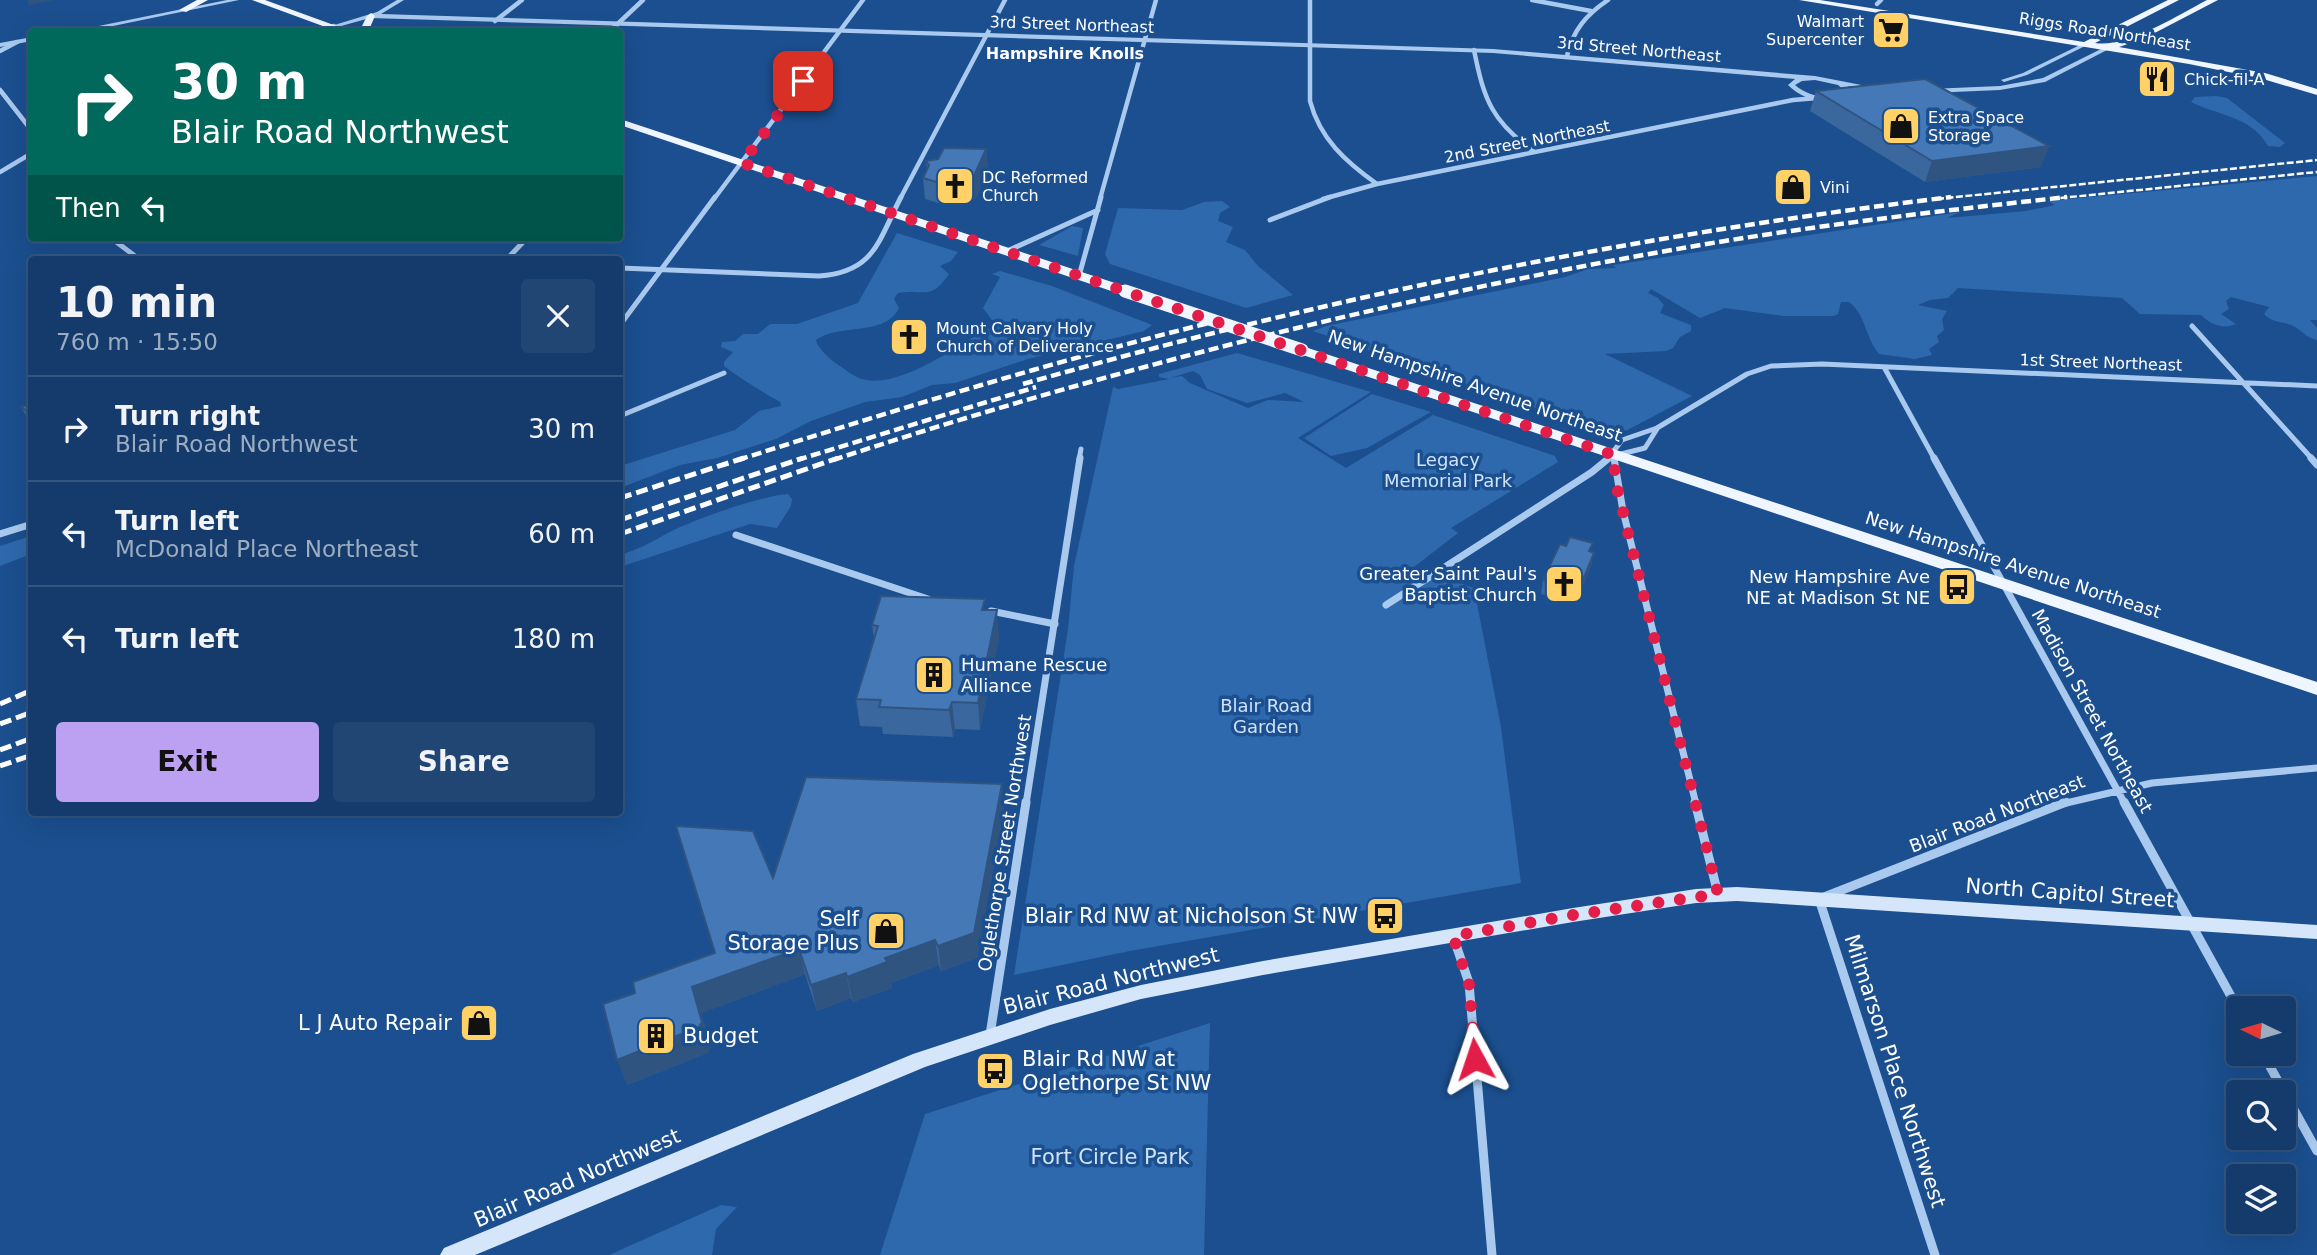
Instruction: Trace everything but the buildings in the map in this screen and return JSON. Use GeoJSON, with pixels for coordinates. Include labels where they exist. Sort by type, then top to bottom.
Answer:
{"type":"FeatureCollection","features":[{"type":"Feature","properties":{"kind":"main road"},"geometry":{"type":"LineString","coordinates":[[183,10],[204,0]]}},
{"type":"Feature","properties":{"kind":"main road"},"geometry":{"type":"LineString","coordinates":[[256,0],[339,28]]}},
{"type":"Feature","properties":{"kind":"main road","name":"Riggs Road Northeast"},"geometry":{"type":"LineString","coordinates":[[1803,0],[2091,42],[2122,43],[2237,62],[2317,82]]}},
{"type":"Feature","properties":{"kind":"main road","name":"Riggs Road Northeast"},"geometry":{"type":"LineString","coordinates":[[1850,0],[1879,2],[2091,42],[2108,48],[2253,73],[2317,92]]}},
{"type":"Feature","properties":{"kind":"main road"},"geometry":{"type":"LineString","coordinates":[[2091,42],[2175,0]]}},
{"type":"Feature","properties":{"kind":"main road"},"geometry":{"type":"LineString","coordinates":[[2108,48],[2214,0]]}},
{"type":"Feature","properties":{"kind":"main road"},"geometry":{"type":"LineString","coordinates":[[366,28],[371,16]]}},
{"type":"Feature","properties":{"kind":"main road","name":"New Hampshire Avenue Northeast"},"geometry":{"type":"LineString","coordinates":[[623,122],[2317,689]]}},
{"type":"Feature","properties":{"kind":"main road","name":"Blair Road Northwest"},"geometry":{"type":"LineString","coordinates":[[452,1255],[789,1113],[990,1035],[1096,1004],[1186,982],[1573,915],[1718,894],[1819,899]]}},
{"type":"Feature","properties":{"kind":"main road","name":"North Capitol Street"},"geometry":{"type":"LineString","coordinates":[[1819,899],[2317,932]]}},
{"type":"Feature","properties":{"kind":"street"},"geometry":{"type":"LineString","coordinates":[[92,28],[236,0]]}},
{"type":"Feature","properties":{"kind":"street"},"geometry":{"type":"LineString","coordinates":[[327,28],[371,16],[401,0]]}},
{"type":"Feature","properties":{"kind":"street"},"geometry":{"type":"LineString","coordinates":[[495,21],[522,0]]}},
{"type":"Feature","properties":{"kind":"street"},"geometry":{"type":"LineString","coordinates":[[613,28],[643,0]]}},
{"type":"Feature","properties":{"kind":"street"},"geometry":{"type":"LineString","coordinates":[[623,321],[863,0]]}},
{"type":"Feature","properties":{"kind":"street"},"geometry":{"type":"LineString","coordinates":[[623,268],[819,276],[856,269],[869,258],[1005,0]]}},
{"type":"Feature","properties":{"kind":"street"},"geometry":{"type":"LineString","coordinates":[[1079,275],[1156,0]]}},
{"type":"Feature","properties":{"kind":"street"},"geometry":{"type":"LineString","coordinates":[[1310,0],[1310,101],[1315,121],[1337,152],[1377,184]]}},
{"type":"Feature","properties":{"kind":"street"},"geometry":{"type":"LineString","coordinates":[[1532,0],[1591,11]]}},
{"type":"Feature","properties":{"kind":"street"},"geometry":{"type":"LineString","coordinates":[[1567,56],[1573,31],[1591,11],[1608,0]]}},
{"type":"Feature","properties":{"kind":"street","name":"3rd Street Northeast"},"geometry":{"type":"LineString","coordinates":[[371,16],[1474,50],[1567,56],[1840,83]]}},
{"type":"Feature","properties":{"kind":"street"},"geometry":{"type":"LineString","coordinates":[[0,45],[28,40]]}},
{"type":"Feature","properties":{"kind":"street"},"geometry":{"type":"LineString","coordinates":[[0,51],[18,42]]}},
{"type":"Feature","properties":{"kind":"street"},"geometry":{"type":"LineString","coordinates":[[2091,42],[2011,79],[1919,89],[2000,88],[2028,84],[2066,71],[2108,48]]}},
{"type":"Feature","properties":{"kind":"street"},"geometry":{"type":"LineString","coordinates":[[1474,50],[1487,108],[1506,131],[1535,152]]}},
{"type":"Feature","properties":{"kind":"street","name":"3rd Street Northeast"},"geometry":{"type":"LineString","coordinates":[[1771,76],[1793,88],[1824,98]]}},
{"type":"Feature","properties":{"kind":"street"},"geometry":{"type":"LineString","coordinates":[[1793,100],[1795,80],[1807,78]]}},
{"type":"Feature","properties":{"kind":"street"},"geometry":{"type":"LineString","coordinates":[[1824,98],[1881,90],[1840,83]]}},
{"type":"Feature","properties":{"kind":"street"},"geometry":{"type":"LineString","coordinates":[[1840,83],[1849,89],[1849,94]]}},
{"type":"Feature","properties":{"kind":"street"},"geometry":{"type":"LineString","coordinates":[[0,90],[28,126]]}},
{"type":"Feature","properties":{"kind":"street","name":"2nd Street Northeast"},"geometry":{"type":"LineString","coordinates":[[1270,220],[1311,203],[1377,184],[1793,100],[1824,98]]}},
{"type":"Feature","properties":{"kind":"street"},"geometry":{"type":"LineString","coordinates":[[0,172],[28,155]]}},
{"type":"Feature","properties":{"kind":"street"},"geometry":{"type":"LineString","coordinates":[[1007,251],[1098,210]]}},
{"type":"Feature","properties":{"kind":"street"},"geometry":{"type":"LineString","coordinates":[[116,242],[135,256]]}},
{"type":"Feature","properties":{"kind":"street"},"geometry":{"type":"LineString","coordinates":[[510,256],[523,242]]}},
{"type":"Feature","properties":{"kind":"street"},"geometry":{"type":"LineString","coordinates":[[2192,326],[2317,465]]}},
{"type":"Feature","properties":{"kind":"street","name":"1st Street Northeast"},"geometry":{"type":"LineString","coordinates":[[1657,428],[1747,374],[1762,368],[1804,364],[2317,386]]}},
{"type":"Feature","properties":{"kind":"street","name":"Madison Street Northeast"},"geometry":{"type":"LineString","coordinates":[[1884,367],[2231,996]]}},
{"type":"Feature","properties":{"kind":"street"},"geometry":{"type":"LineString","coordinates":[[623,415],[724,373]]}},
{"type":"Feature","properties":{"kind":"street"},"geometry":{"type":"LineString","coordinates":[[1614,455],[1645,448],[1657,428]]}},
{"type":"Feature","properties":{"kind":"street"},"geometry":{"type":"LineString","coordinates":[[1386,605],[1592,472],[1614,455],[1622,440],[1657,428]]}},
{"type":"Feature","properties":{"kind":"street","name":"Oglethorpe Street Northwest"},"geometry":{"type":"LineString","coordinates":[[990,1035],[1081,449]]}},
{"type":"Feature","properties":{"kind":"street"},"geometry":{"type":"LineString","coordinates":[[1614,455],[1615,480],[1718,894]]}},
{"type":"Feature","properties":{"kind":"street"},"geometry":{"type":"LineString","coordinates":[[0,534],[28,525]]}},
{"type":"Feature","properties":{"kind":"street"},"geometry":{"type":"LineString","coordinates":[[736,535],[907,594],[934,600]]}},
{"type":"Feature","properties":{"kind":"street"},"geometry":{"type":"LineString","coordinates":[[988,611],[1055,624]]}},
{"type":"Feature","properties":{"kind":"street","name":"Blair Road Northeast"},"geometry":{"type":"LineString","coordinates":[[1819,899],[2074,799],[2116,788],[2317,768]]}},
{"type":"Feature","properties":{"kind":"street","name":"Milmarson Place Northwest"},"geometry":{"type":"LineString","coordinates":[[1819,899],[1935,1255]]}},
{"type":"Feature","properties":{"kind":"street"},"geometry":{"type":"LineString","coordinates":[[1453,936],[1469,984],[1492,1255]]}},
{"type":"Feature","properties":{"kind":"street"},"geometry":{"type":"LineString","coordinates":[[2270,1066],[2317,1151]]}},
{"type":"Feature","properties":{"kind":"green space"},"geometry":{"type":"Polygon","coordinates":[[[2195,97],[2227,98],[2285,143],[2280,147],[2268,146],[2253,128],[2191,102],[2195,97]]]}},
{"type":"Feature","properties":{"kind":"green space"},"geometry":{"type":"Polygon","coordinates":[[[2317,176],[2317,320],[2310,320],[2317,328],[2317,340],[2291,325],[2267,317],[2264,314],[2269,307],[2231,297],[2226,301],[2229,309],[2221,314],[2236,324],[2221,326],[2201,315],[2140,314],[2122,298],[1958,288],[1948,298],[1930,300],[1918,305],[1947,311],[1942,319],[1944,330],[1937,336],[1939,342],[1929,349],[1932,355],[1915,359],[1879,354],[1859,313],[1849,302],[1841,302],[1838,314],[1834,316],[1784,316],[1725,308],[1700,318],[1651,289],[1648,293],[1664,305],[1660,313],[1691,325],[1691,331],[1680,337],[1673,348],[1666,351],[1605,354],[1692,396],[1616,436],[1313,331],[1326,326],[1565,277],[1588,269],[1616,268],[1613,265],[1960,212],[1947,218],[2026,211],[2055,205],[2048,201],[2317,176]]]}},
{"type":"Feature","properties":{"kind":"green space"},"geometry":{"type":"Polygon","coordinates":[[[1222,201],[1230,207],[1220,213],[1218,221],[1233,227],[1226,242],[1245,250],[1258,266],[1293,295],[1246,308],[1110,264],[1105,254],[1118,208],[1182,210],[1204,202],[1222,201]]]}},
{"type":"Feature","properties":{"kind":"green space"},"geometry":{"type":"Polygon","coordinates":[[[1072,226],[1083,228],[1078,256],[1039,245],[1072,226]]]}},
{"type":"Feature","properties":{"kind":"green space"},"geometry":{"type":"Polygon","coordinates":[[[897,233],[958,252],[951,261],[940,266],[949,274],[937,288],[927,292],[898,293],[894,299],[899,308],[883,323],[837,332],[816,340],[830,358],[849,372],[859,378],[874,381],[892,378],[930,363],[994,323],[983,308],[1000,277],[992,274],[1000,271],[1052,286],[1152,325],[1144,331],[1028,359],[955,383],[932,385],[902,397],[865,402],[811,421],[776,439],[717,458],[680,465],[623,487],[623,465],[735,430],[759,411],[781,406],[780,402],[724,366],[724,362],[733,352],[721,347],[722,342],[735,341],[743,334],[758,334],[770,324],[797,324],[858,303],[897,233]]]}},
{"type":"Feature","properties":{"kind":"green space","name":"Blair Road Garden"},"geometry":{"type":"Polygon","coordinates":[[[1237,353],[1371,392],[1298,438],[1346,468],[1433,415],[1555,456],[1558,462],[1451,528],[1458,533],[1414,567],[1474,588],[1501,727],[1521,883],[1130,951],[1014,975],[1068,629],[1074,566],[1113,387],[1118,389],[1169,379],[1159,377],[1159,374],[1237,353]],[[1193,371],[1170,378],[1182,376],[1190,383],[1248,408],[1268,400],[1304,402],[1285,393],[1247,403],[1207,389],[1200,375],[1193,371]]]}},
{"type":"Feature","properties":{"kind":"green space"},"geometry":{"type":"Polygon","coordinates":[[[1372,394],[1431,412],[1367,448],[1331,456],[1304,438],[1372,394]]]}},
{"type":"Feature","properties":{"kind":"green space"},"geometry":{"type":"Polygon","coordinates":[[[788,494],[792,499],[791,506],[777,528],[750,524],[623,566],[623,554],[675,529],[743,504],[788,494]]]}},
{"type":"Feature","properties":{"kind":"green space"},"geometry":{"type":"Polygon","coordinates":[[[28,537],[28,555],[0,566],[0,546],[28,537]]]}},
{"type":"Feature","properties":{"kind":"green space","name":"Fort Circle Park"},"geometry":{"type":"Polygon","coordinates":[[[1210,1023],[1204,1255],[880,1255],[925,1114],[1210,1023]]]}},
{"type":"Feature","properties":{"kind":"green space"},"geometry":{"type":"Polygon","coordinates":[[[721,1205],[737,1207],[716,1229],[712,1255],[609,1255],[721,1205]]]}},
{"type":"Feature","properties":{"kind":"railway"},"geometry":{"type":"LineString","coordinates":[[1937,199],[2317,160]]}},
{"type":"Feature","properties":{"kind":"railway"},"geometry":{"type":"LineString","coordinates":[[2051,199],[2317,172]]}},
{"type":"Feature","properties":{"kind":"railway"},"geometry":{"type":"LineString","coordinates":[[1023,384],[1253,323],[1484,272],[1716,230],[1951,197]]}},
{"type":"Feature","properties":{"kind":"railway"},"geometry":{"type":"LineString","coordinates":[[833,460],[1148,366],[1468,289],[1731,240],[2067,197]]}},
{"type":"Feature","properties":{"kind":"railway"},"geometry":{"type":"LineString","coordinates":[[738,460],[978,386],[1221,320]]}},
{"type":"Feature","properties":{"kind":"railway"},"geometry":{"type":"LineString","coordinates":[[798,460],[1036,387]]}},
{"type":"Feature","properties":{"kind":"railway"},"geometry":{"type":"LineString","coordinates":[[623,497],[744,458]]}},
{"type":"Feature","properties":{"kind":"railway"},"geometry":{"type":"LineString","coordinates":[[798,460],[803,458]]}},
{"type":"Feature","properties":{"kind":"railway"},"geometry":{"type":"LineString","coordinates":[[623,533],[838,458]]}},
{"type":"Feature","properties":{"kind":"railway"},"geometry":{"type":"LineString","coordinates":[[623,519],[798,460]]}},
{"type":"Feature","properties":{"kind":"railway"},"geometry":{"type":"LineString","coordinates":[[0,704],[28,692]]}},
{"type":"Feature","properties":{"kind":"railway"},"geometry":{"type":"LineString","coordinates":[[0,724],[28,714]]}},
{"type":"Feature","properties":{"kind":"railway"},"geometry":{"type":"LineString","coordinates":[[0,750],[28,740]]}},
{"type":"Feature","properties":{"kind":"railway"},"geometry":{"type":"LineString","coordinates":[[0,766],[28,756]]}},
{"type":"Feature","properties":{"kind":"place","name":"Walmart Supercenter"},"geometry":{"type":"Point","coordinates":[1891,30]}},
{"type":"Feature","properties":{"kind":"place","name":"Chick-fil-A"},"geometry":{"type":"Point","coordinates":[2157,79]}},
{"type":"Feature","properties":{"kind":"place","name":"Extra Space Storage"},"geometry":{"type":"Point","coordinates":[1901,126]}},
{"type":"Feature","properties":{"kind":"place","name":"DC Reformed Church"},"geometry":{"type":"Point","coordinates":[955,186]}},
{"type":"Feature","properties":{"kind":"place","name":"Vini"},"geometry":{"type":"Point","coordinates":[1793,187]}},
{"type":"Feature","properties":{"kind":"place","name":"Mount Calvary Holy Church of Deliverance"},"geometry":{"type":"Point","coordinates":[909,337]}},
{"type":"Feature","properties":{"kind":"place","name":"Greater Saint Paul's Baptist Church"},"geometry":{"type":"Point","coordinates":[1564,584]}},
{"type":"Feature","properties":{"kind":"place","name":"New Hampshire Ave NE at Madison St NE"},"geometry":{"type":"Point","coordinates":[1957,587]}},
{"type":"Feature","properties":{"kind":"place","name":"Humane Rescue Alliance"},"geometry":{"type":"Point","coordinates":[934,675]}},
{"type":"Feature","properties":{"kind":"place","name":"Blair Rd NW at Nicholson St NW"},"geometry":{"type":"Point","coordinates":[1385,916]}},
{"type":"Feature","properties":{"kind":"place","name":"Self Storage Plus"},"geometry":{"type":"Point","coordinates":[886,931]}},
{"type":"Feature","properties":{"kind":"place","name":"L J Auto Repair"},"geometry":{"type":"Point","coordinates":[479,1023]}},
{"type":"Feature","properties":{"kind":"place","name":"Budget"},"geometry":{"type":"Point","coordinates":[656,1036]}},
{"type":"Feature","properties":{"kind":"place","name":"Blair Rd NW at Oglethorpe St NW"},"geometry":{"type":"Point","coordinates":[995,1071]}},
{"type":"Feature","properties":{"kind":"district","name":"Hampshire Knolls"},"geometry":{"type":"Point","coordinates":[1065,53]}},
{"type":"Feature","properties":{"kind":"route"},"geometry":{"type":"LineString","coordinates":[[803,81],[742,163],[1614,455],[1615,480],[1718,894],[1453,936],[1469,984],[1475,1059]]}},
{"type":"Feature","properties":{"kind":"park label","name":"Legacy Memorial Park"},"geometry":{"type":"Point","coordinates":[1448,470]}}]}
